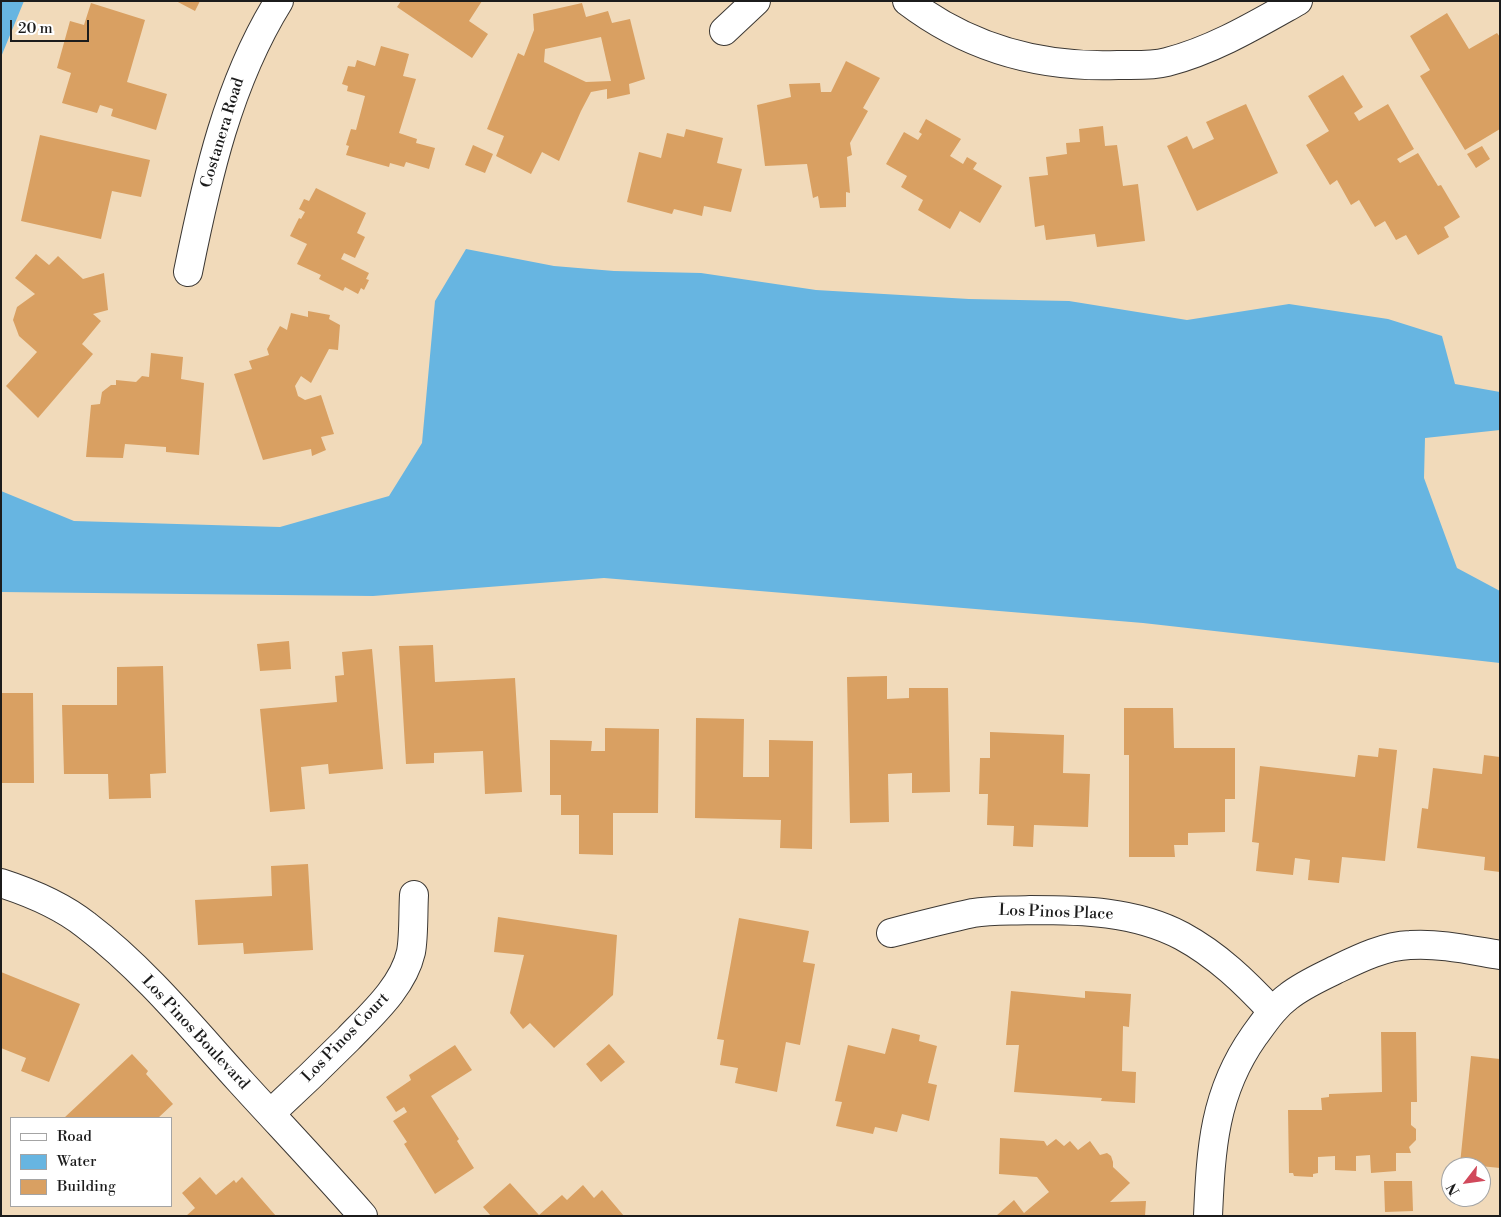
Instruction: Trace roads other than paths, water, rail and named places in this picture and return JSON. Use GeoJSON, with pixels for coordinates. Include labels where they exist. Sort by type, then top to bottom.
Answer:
{"type":"FeatureCollection","features":[{"type":"Feature","properties":{"kind":"street","name":"Costanera Road"},"geometry":{"type":"LineString","coordinates":[[188,272],[202,199],[235,88],[256,41],[279,1]]}},
{"type":"Feature","properties":{"kind":"street"},"geometry":{"type":"LineString","coordinates":[[724,31],[756,1]]}},
{"type":"Feature","properties":{"kind":"street"},"geometry":{"type":"LineString","coordinates":[[907,1],[942,25],[974,41],[996,49],[1047,62],[1102,66],[1165,62],[1186,56],[1230,38],[1298,1]]}},
{"type":"Feature","properties":{"kind":"street","name":"Los Pinos Boulevard"},"geometry":{"type":"LineString","coordinates":[[1,884],[40,897],[86,925],[140,973],[364,1216]]}},
{"type":"Feature","properties":{"kind":"street","name":"Los Pinos Court"},"geometry":{"type":"LineString","coordinates":[[271,1113],[325,1063],[393,988],[403,972],[411,952],[414,895]]}},
{"type":"Feature","properties":{"kind":"street","name":"Los Pinos Place"},"geometry":{"type":"LineString","coordinates":[[892,933],[974,913],[994,911],[1068,911],[1130,917],[1164,928],[1202,949],[1243,980],[1272,1011]]}},
{"type":"Feature","properties":{"kind":"street"},"geometry":{"type":"LineString","coordinates":[[1208,1216],[1211,1159],[1215,1130],[1222,1102],[1236,1065],[1272,1011],[1290,995],[1311,982],[1354,961],[1394,947],[1438,945],[1500,954]]}},
{"type":"Feature","properties":{"kind":"water"},"geometry":{"type":"Polygon","coordinates":[[[1,1],[24,1],[1,57],[1,1]]]}},
{"type":"Feature","properties":{"kind":"water"},"geometry":{"type":"Polygon","coordinates":[[[466,249],[554,266],[614,271],[701,273],[816,290],[969,299],[1069,301],[1187,320],[1289,304],[1388,319],[1442,336],[1455,384],[1500,392],[1500,430],[1425,438],[1424,478],[1457,568],[1500,591],[1500,663],[1143,623],[604,578],[373,596],[1,592],[1,491],[74,521],[280,527],[389,496],[422,443],[435,301],[466,249]]]}}]}
